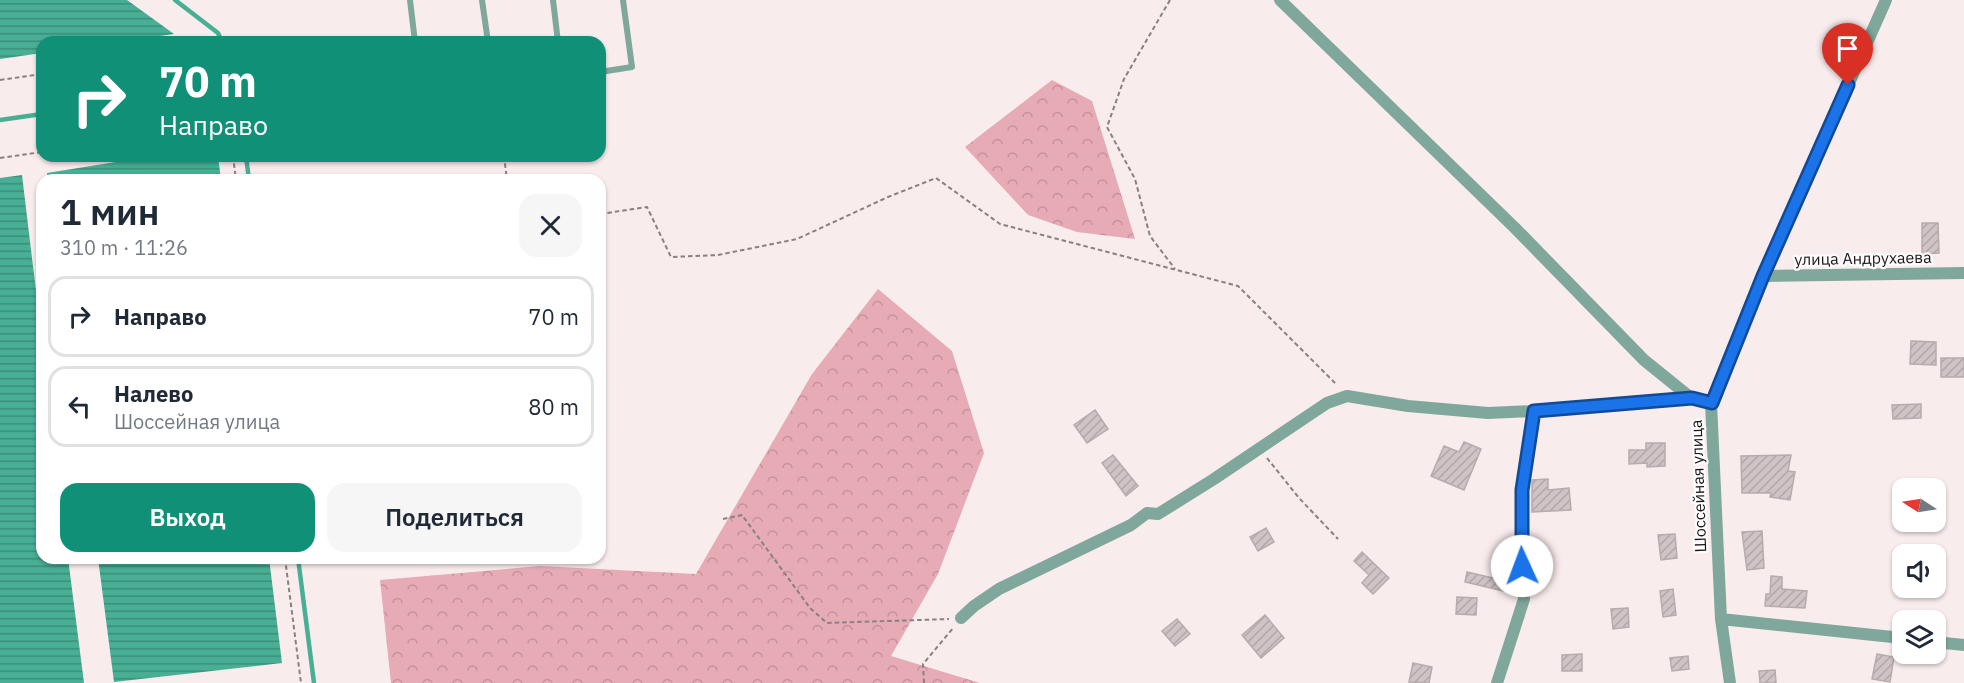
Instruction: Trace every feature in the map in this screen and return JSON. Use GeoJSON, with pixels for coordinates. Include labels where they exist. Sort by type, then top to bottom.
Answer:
{"type":"FeatureCollection","features":[{"type":"Feature","properties":{"kind":"street"},"geometry":{"type":"LineString","coordinates":[[1280,0],[1515,228],[1644,360],[1692,398]]}},
{"type":"Feature","properties":{"kind":"street","name":"Шоссейная улица"},"geometry":{"type":"LineString","coordinates":[[1730,683],[1721,619],[1712,403],[1763,276],[1886,0]]}},
{"type":"Feature","properties":{"kind":"street","name":"улица Андрухаева"},"geometry":{"type":"LineString","coordinates":[[1763,276],[1964,273]]}},
{"type":"Feature","properties":{"kind":"street"},"geometry":{"type":"LineString","coordinates":[[962,618],[974,606],[999,590],[1131,525],[1147,513],[1158,514],[1327,403],[1347,396],[1419,407],[1488,412],[1534,411],[1692,398],[1712,403]]}},
{"type":"Feature","properties":{"kind":"street"},"geometry":{"type":"LineString","coordinates":[[1497,683],[1524,599],[1521,549],[1522,490],[1534,411]]}},
{"type":"Feature","properties":{"kind":"street"},"geometry":{"type":"LineString","coordinates":[[1721,619],[1892,637]]}},
{"type":"Feature","properties":{"kind":"street"},"geometry":{"type":"LineString","coordinates":[[1946,643],[1964,645]]}},
{"type":"Feature","properties":{"kind":"lane"},"geometry":{"type":"LineString","coordinates":[[410,0],[414,36]]}},
{"type":"Feature","properties":{"kind":"lane"},"geometry":{"type":"LineString","coordinates":[[482,0],[487,36]]}},
{"type":"Feature","properties":{"kind":"lane"},"geometry":{"type":"LineString","coordinates":[[553,0],[557,36]]}},
{"type":"Feature","properties":{"kind":"lane"},"geometry":{"type":"LineString","coordinates":[[606,71],[632,67],[623,0]]}},
{"type":"Feature","properties":{"kind":"path"},"geometry":{"type":"LineString","coordinates":[[1170,0],[1124,79],[1107,127],[1136,179],[1150,236],[1175,269]]}},
{"type":"Feature","properties":{"kind":"path"},"geometry":{"type":"LineString","coordinates":[[0,80],[36,75]]}},
{"type":"Feature","properties":{"kind":"path"},"geometry":{"type":"LineString","coordinates":[[0,158],[36,153]]}},
{"type":"Feature","properties":{"kind":"path"},"geometry":{"type":"LineString","coordinates":[[606,213],[647,207],[671,257],[718,255],[797,239],[888,197],[936,178],[1000,224],[1238,286],[1347,396]]}},
{"type":"Feature","properties":{"kind":"path"},"geometry":{"type":"LineString","coordinates":[[1258,448],[1299,498],[1338,539]]}},
{"type":"Feature","properties":{"kind":"path"},"geometry":{"type":"LineString","coordinates":[[723,519],[742,515],[810,608],[827,623],[962,618]]}},
{"type":"Feature","properties":{"kind":"path"},"geometry":{"type":"LineString","coordinates":[[286,564],[301,683]]}},
{"type":"Feature","properties":{"kind":"path"},"geometry":{"type":"LineString","coordinates":[[924,683],[923,664],[962,618]]}},
{"type":"Feature","properties":{"kind":"green space"},"geometry":{"type":"Polygon","coordinates":[[[1052,80],[1092,101],[1135,239],[1077,232],[1028,215],[965,147],[1052,80]]]}},
{"type":"Feature","properties":{"kind":"green space"},"geometry":{"type":"Polygon","coordinates":[[[878,289],[952,351],[984,453],[938,574],[891,656],[980,683],[391,683],[380,580],[540,566],[696,574],[812,374],[878,289]]]}},
{"type":"Feature","properties":{"kind":"shaded area"},"geometry":{"type":"Polygon","coordinates":[[[0,0],[127,0],[174,34],[36,36],[36,54],[0,59],[0,0]]]}},
{"type":"Feature","properties":{"kind":"shaded area"},"geometry":{"type":"Polygon","coordinates":[[[116,162],[219,162],[220,174],[47,174],[116,162]]]}},
{"type":"Feature","properties":{"kind":"shaded area"},"geometry":{"type":"Polygon","coordinates":[[[22,175],[36,291],[36,564],[69,564],[84,683],[0,683],[0,178],[22,175]]]}},
{"type":"Feature","properties":{"kind":"shaded area"},"geometry":{"type":"Polygon","coordinates":[[[99,564],[270,564],[282,663],[114,682],[99,564]]]}},
{"type":"Feature","properties":{"kind":"building"},"geometry":{"type":"Polygon","coordinates":[[[1922,223],[1938,223],[1939,253],[1922,254],[1922,223]]]}},
{"type":"Feature","properties":{"kind":"building"},"geometry":{"type":"Polygon","coordinates":[[[1911,341],[1936,342],[1936,365],[1910,364],[1911,341]]]}},
{"type":"Feature","properties":{"kind":"building"},"geometry":{"type":"Polygon","coordinates":[[[1941,358],[1964,358],[1964,377],[1941,377],[1941,358]]]}},
{"type":"Feature","properties":{"kind":"building"},"geometry":{"type":"Polygon","coordinates":[[[1921,404],[1921,418],[1893,419],[1892,405],[1921,404]]]}},
{"type":"Feature","properties":{"kind":"building"},"geometry":{"type":"Polygon","coordinates":[[[1095,410],[1108,429],[1087,443],[1074,425],[1095,410]]]}},
{"type":"Feature","properties":{"kind":"building"},"geometry":{"type":"Polygon","coordinates":[[[1464,442],[1481,449],[1464,490],[1431,476],[1444,446],[1459,452],[1464,442]]]}},
{"type":"Feature","properties":{"kind":"building"},"geometry":{"type":"Polygon","coordinates":[[[1646,443],[1665,443],[1665,466],[1647,467],[1647,463],[1629,464],[1629,450],[1646,450],[1646,443]]]}},
{"type":"Feature","properties":{"kind":"building"},"geometry":{"type":"Polygon","coordinates":[[[1113,455],[1138,486],[1126,496],[1102,463],[1113,455]]]}},
{"type":"Feature","properties":{"kind":"building"},"geometry":{"type":"Polygon","coordinates":[[[1791,455],[1788,471],[1795,472],[1790,500],[1770,497],[1771,493],[1742,493],[1741,456],[1791,455]]]}},
{"type":"Feature","properties":{"kind":"building"},"geometry":{"type":"Polygon","coordinates":[[[1548,479],[1548,490],[1569,488],[1571,510],[1532,512],[1532,480],[1548,479]]]}},
{"type":"Feature","properties":{"kind":"building"},"geometry":{"type":"Polygon","coordinates":[[[1266,528],[1274,542],[1258,551],[1250,537],[1266,528]]]}},
{"type":"Feature","properties":{"kind":"building"},"geometry":{"type":"Polygon","coordinates":[[[1762,531],[1764,568],[1747,570],[1742,532],[1762,531]]]}},
{"type":"Feature","properties":{"kind":"building"},"geometry":{"type":"Polygon","coordinates":[[[1675,534],[1677,558],[1661,560],[1658,535],[1675,534]]]}},
{"type":"Feature","properties":{"kind":"building"},"geometry":{"type":"Polygon","coordinates":[[[1362,552],[1389,578],[1373,594],[1362,583],[1369,575],[1354,561],[1362,552]]]}},
{"type":"Feature","properties":{"kind":"building"},"geometry":{"type":"Polygon","coordinates":[[[1467,572],[1506,581],[1504,591],[1465,582],[1467,572]]]}},
{"type":"Feature","properties":{"kind":"building"},"geometry":{"type":"Polygon","coordinates":[[[1771,576],[1782,577],[1782,589],[1807,591],[1805,608],[1765,606],[1766,594],[1770,594],[1771,576]]]}},
{"type":"Feature","properties":{"kind":"building"},"geometry":{"type":"Polygon","coordinates":[[[1673,589],[1676,615],[1663,617],[1660,591],[1673,589]]]}},
{"type":"Feature","properties":{"kind":"building"},"geometry":{"type":"Polygon","coordinates":[[[1457,597],[1477,598],[1476,615],[1456,614],[1457,597]]]}},
{"type":"Feature","properties":{"kind":"building"},"geometry":{"type":"Polygon","coordinates":[[[1628,608],[1629,627],[1613,629],[1611,609],[1628,608]]]}},
{"type":"Feature","properties":{"kind":"building"},"geometry":{"type":"Polygon","coordinates":[[[1265,615],[1284,638],[1261,658],[1242,635],[1265,615]]]}},
{"type":"Feature","properties":{"kind":"building"},"geometry":{"type":"Polygon","coordinates":[[[1177,619],[1190,634],[1175,646],[1162,631],[1177,619]]]}},
{"type":"Feature","properties":{"kind":"building"},"geometry":{"type":"Polygon","coordinates":[[[1582,654],[1582,671],[1562,671],[1562,655],[1582,654]]]}},
{"type":"Feature","properties":{"kind":"building"},"geometry":{"type":"Polygon","coordinates":[[[1877,654],[1892,657],[1890,682],[1872,679],[1877,654]]]}},
{"type":"Feature","properties":{"kind":"building"},"geometry":{"type":"Polygon","coordinates":[[[1688,656],[1689,669],[1672,671],[1670,658],[1688,656]]]}},
{"type":"Feature","properties":{"kind":"building"},"geometry":{"type":"Polygon","coordinates":[[[1413,663],[1432,667],[1429,683],[1409,682],[1413,663]]]}},
{"type":"Feature","properties":{"kind":"building"},"geometry":{"type":"Polygon","coordinates":[[[1775,670],[1776,683],[1760,683],[1759,671],[1775,670]]]}},
{"type":"Feature","properties":{"kind":"waterway"},"geometry":{"type":"LineString","coordinates":[[175,0],[219,36]]}},
{"type":"Feature","properties":{"kind":"waterway"},"geometry":{"type":"LineString","coordinates":[[0,120],[36,115]]}},
{"type":"Feature","properties":{"kind":"waterway"},"geometry":{"type":"LineString","coordinates":[[247,162],[248,174]]}},
{"type":"Feature","properties":{"kind":"waterway"},"geometry":{"type":"LineString","coordinates":[[299,564],[314,683]]}},
{"type":"Feature","properties":{"kind":"route"},"geometry":{"type":"LineString","coordinates":[[1522,566],[1522,490],[1534,411],[1692,398],[1712,403],[1763,276],[1848,85]]}}]}
